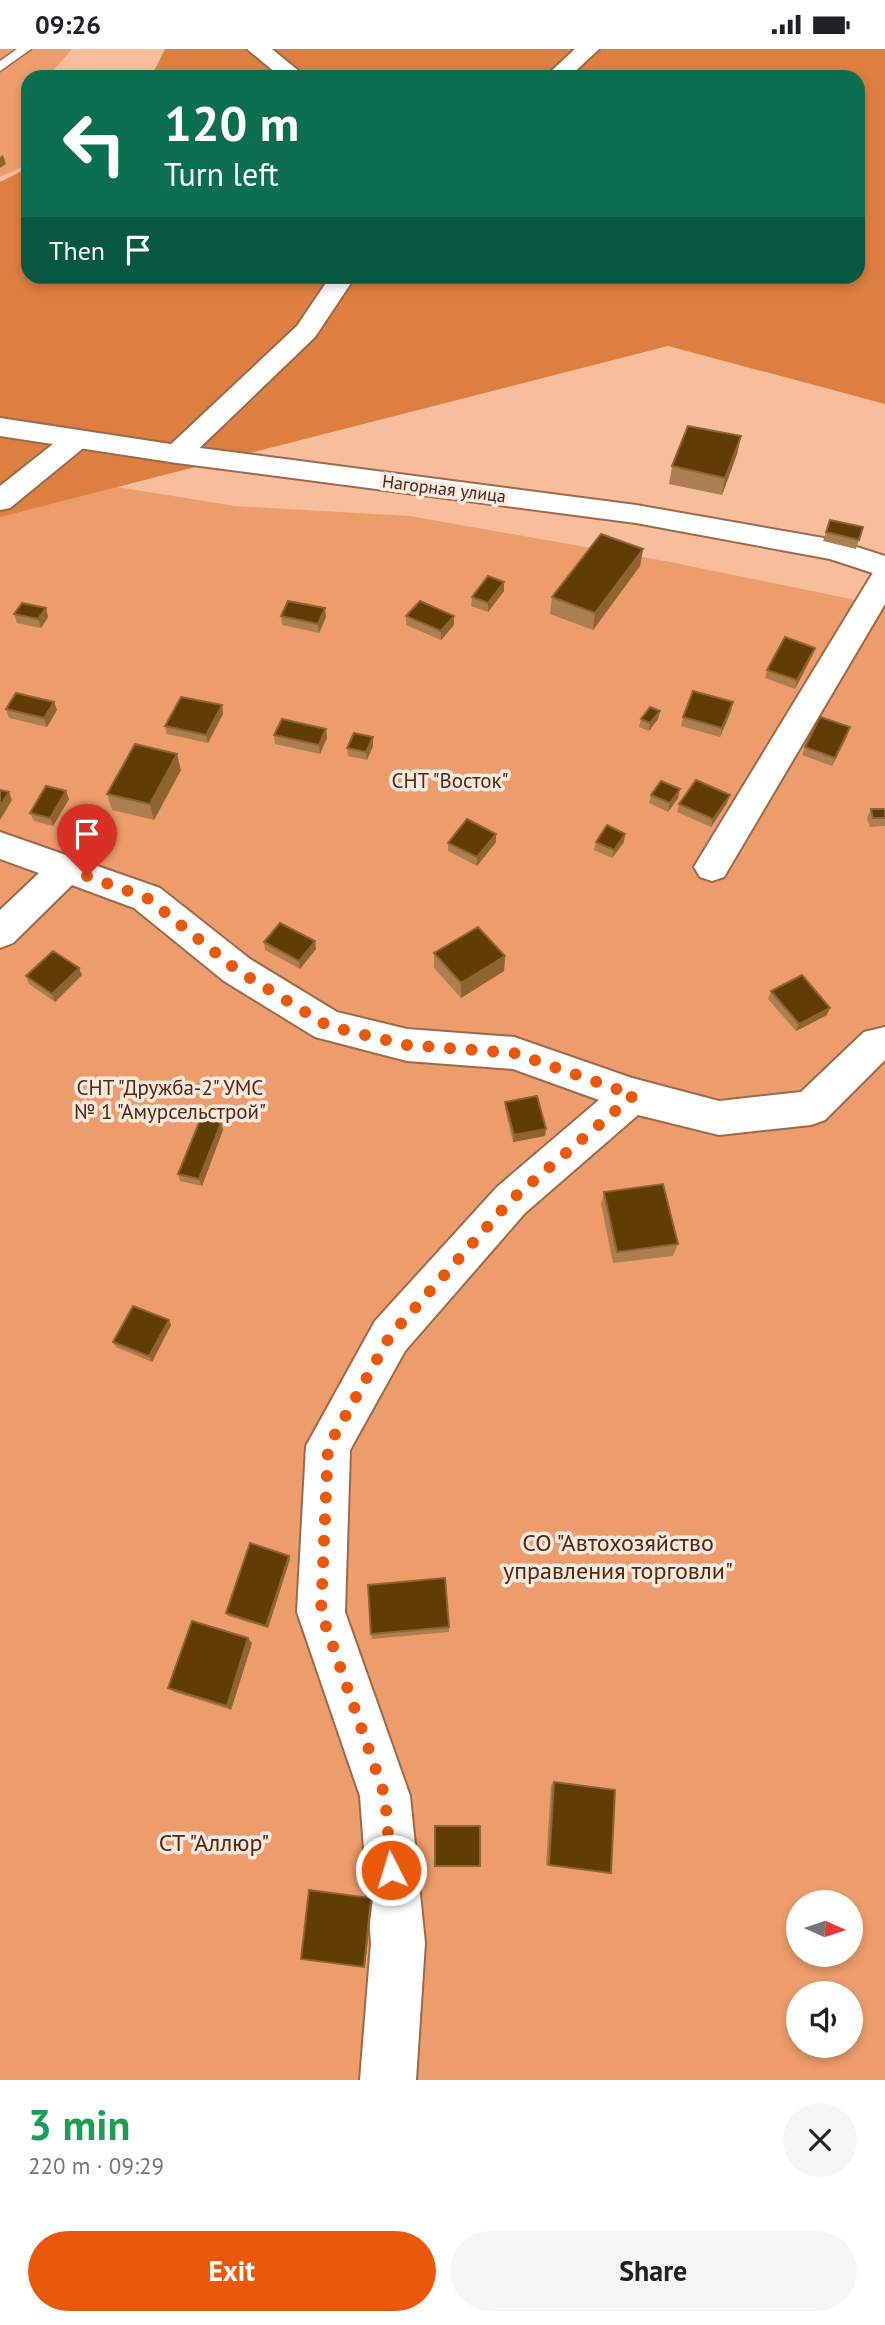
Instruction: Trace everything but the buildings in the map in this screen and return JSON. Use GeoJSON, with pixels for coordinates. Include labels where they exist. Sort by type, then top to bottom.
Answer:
{"type":"FeatureCollection","features":[{"type":"Feature","properties":{"kind":"street"},"geometry":{"type":"LineString","coordinates":[[258,49],[286,70]]}},
{"type":"Feature","properties":{"kind":"street"},"geometry":{"type":"LineString","coordinates":[[564,70],[588,49]]}},
{"type":"Feature","properties":{"kind":"street"},"geometry":{"type":"LineString","coordinates":[[177,454],[306,331],[337,284]]}},
{"type":"Feature","properties":{"kind":"street","name":"Нагорная улица"},"geometry":{"type":"LineString","coordinates":[[0,427],[177,454],[636,514],[835,550],[885,567]]}},
{"type":"Feature","properties":{"kind":"street"},"geometry":{"type":"LineString","coordinates":[[0,501],[77,439]]}},
{"type":"Feature","properties":{"kind":"street"},"geometry":{"type":"LineString","coordinates":[[712,867],[885,578]]}},
{"type":"Feature","properties":{"kind":"street"},"geometry":{"type":"LineString","coordinates":[[0,845],[147,898],[237,970],[328,1026],[407,1045],[514,1053],[634,1095],[719,1118],[811,1108],[877,1043],[885,1043]]}},
{"type":"Feature","properties":{"kind":"street"},"geometry":{"type":"LineString","coordinates":[[0,933],[67,868]]}},
{"type":"Feature","properties":{"kind":"street"},"geometry":{"type":"LineString","coordinates":[[388,2080],[398,1943],[385,1796],[321,1612],[328,1447],[390,1336],[511,1200],[634,1095]]}},
{"type":"Feature","properties":{"kind":"lane"},"geometry":{"type":"LineString","coordinates":[[0,67],[25,49]]}},
{"type":"Feature","properties":{"kind":"green space"},"geometry":{"type":"Polygon","coordinates":[[[0,49],[72,49],[54,70],[21,70],[21,167],[0,177],[0,49]]]}},
{"type":"Feature","properties":{"kind":"green space"},"geometry":{"type":"Polygon","coordinates":[[[0,468],[235,506],[410,516],[665,561],[851,599],[885,610],[885,2080],[0,2080],[0,468]]]}},
{"type":"Feature","properties":{"kind":"shaded area"},"geometry":{"type":"Polygon","coordinates":[[[165,49],[885,49],[885,404],[668,346],[0,517],[0,182],[21,172],[21,284],[865,284],[865,70],[154,70],[165,49]]]}},
{"type":"Feature","properties":{"kind":"route"},"geometry":{"type":"LineString","coordinates":[[87,876],[147,898],[237,970],[328,1026],[407,1045],[514,1053],[634,1095],[511,1200],[390,1336],[328,1447],[321,1612],[385,1796],[391,1870]]}},
{"type":"Feature","properties":{"kind":"park label","name":"СНТ \"Восток\""},"geometry":{"type":"Point","coordinates":[450,781]}},
{"type":"Feature","properties":{"kind":"park label","name":"СНТ \"Дружба-2\" УМС № 1 \"Амурсельстрой\""},"geometry":{"type":"Point","coordinates":[170,1100]}},
{"type":"Feature","properties":{"kind":"park label","name":"СО \"Автохозяйство управления торговли\""},"geometry":{"type":"Point","coordinates":[618,1557]}},
{"type":"Feature","properties":{"kind":"park label","name":"СТ \"Аллюр\""},"geometry":{"type":"Point","coordinates":[214,1843]}}]}
